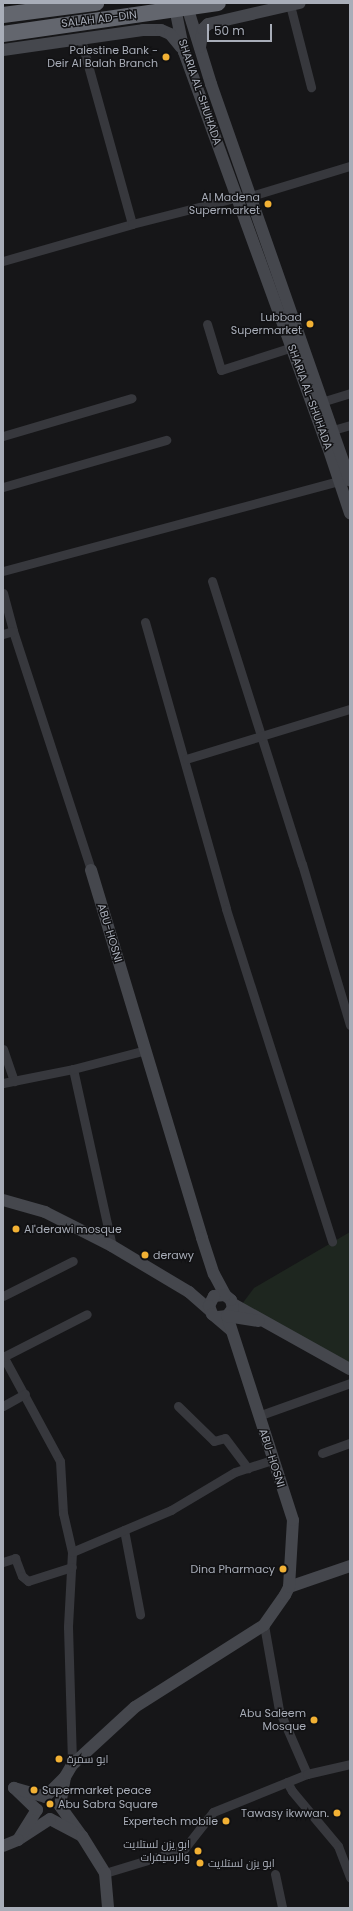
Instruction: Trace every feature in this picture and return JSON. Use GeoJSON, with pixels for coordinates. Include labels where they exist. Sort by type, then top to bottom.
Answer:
{"type":"FeatureCollection","features":[{"type":"Feature","properties":{"kind":"highway","name":"SALAH AD-DIN"},"geometry":{"type":"LineString","coordinates":[[3,15],[96,3]]}},
{"type":"Feature","properties":{"kind":"highway","name":"SALAH AD-DIN"},"geometry":{"type":"LineString","coordinates":[[3,34],[181,6],[218,3]]}},
{"type":"Feature","properties":{"kind":"street"},"geometry":{"type":"LineString","coordinates":[[200,50],[203,29],[208,24],[295,4],[311,87]]}},
{"type":"Feature","properties":{"kind":"street","name":"SHARIA AL-SHUHADA"},"geometry":{"type":"LineString","coordinates":[[181,6],[200,50],[251,196],[344,480]]}},
{"type":"Feature","properties":{"kind":"street","name":"SHARIA AL-SHUHADA"},"geometry":{"type":"LineString","coordinates":[[181,6],[184,52],[292,347],[318,403],[333,430],[350,513]]}},
{"type":"Feature","properties":{"kind":"street"},"geometry":{"type":"LineString","coordinates":[[3,50],[81,40],[121,32],[161,30],[176,38],[184,52]]}},
{"type":"Feature","properties":{"kind":"street"},"geometry":{"type":"LineString","coordinates":[[81,40],[132,224]]}},
{"type":"Feature","properties":{"kind":"street"},"geometry":{"type":"LineString","coordinates":[[3,261],[132,224],[238,197],[251,196],[350,166]]}},
{"type":"Feature","properties":{"kind":"street"},"geometry":{"type":"LineString","coordinates":[[207,324],[221,370],[292,347]]}},
{"type":"Feature","properties":{"kind":"street"},"geometry":{"type":"LineString","coordinates":[[318,403],[350,393]]}},
{"type":"Feature","properties":{"kind":"street"},"geometry":{"type":"LineString","coordinates":[[3,436],[132,398]]}},
{"type":"Feature","properties":{"kind":"street"},"geometry":{"type":"LineString","coordinates":[[333,430],[350,425]]}},
{"type":"Feature","properties":{"kind":"street"},"geometry":{"type":"LineString","coordinates":[[3,487],[166,440]]}},
{"type":"Feature","properties":{"kind":"street"},"geometry":{"type":"LineString","coordinates":[[3,571],[344,480]]}},
{"type":"Feature","properties":{"kind":"street"},"geometry":{"type":"LineString","coordinates":[[212,580],[350,1025]]}},
{"type":"Feature","properties":{"kind":"street","name":"ABU-HOSNI"},"geometry":{"type":"LineString","coordinates":[[3,594],[13,631],[91,870],[214,1274],[224,1298]]}},
{"type":"Feature","properties":{"kind":"street"},"geometry":{"type":"LineString","coordinates":[[145,622],[186,759],[226,909],[332,1241]]}},
{"type":"Feature","properties":{"kind":"street"},"geometry":{"type":"LineString","coordinates":[[3,634],[13,631]]}},
{"type":"Feature","properties":{"kind":"street"},"geometry":{"type":"LineString","coordinates":[[186,759],[350,708]]}},
{"type":"Feature","properties":{"kind":"street"},"geometry":{"type":"LineString","coordinates":[[3,1049],[14,1081]]}},
{"type":"Feature","properties":{"kind":"street"},"geometry":{"type":"LineString","coordinates":[[3,1083],[73,1069],[146,1050]]}},
{"type":"Feature","properties":{"kind":"street"},"geometry":{"type":"LineString","coordinates":[[73,1069],[112,1246]]}},
{"type":"Feature","properties":{"kind":"street"},"geometry":{"type":"LineString","coordinates":[[3,1200],[45,1212],[112,1246],[189,1292],[218,1315],[259,1321]]}},
{"type":"Feature","properties":{"kind":"street"},"geometry":{"type":"LineString","coordinates":[[3,1296],[74,1261]]}},
{"type":"Feature","properties":{"kind":"street"},"geometry":{"type":"LineString","coordinates":[[189,1292],[224,1298],[259,1321],[350,1370]]}},
{"type":"Feature","properties":{"kind":"street"},"geometry":{"type":"LineString","coordinates":[[218,1315],[231,1312],[224,1298]]}},
{"type":"Feature","properties":{"kind":"street"},"geometry":{"type":"LineString","coordinates":[[218,1315],[209,1303],[224,1298]]}},
{"type":"Feature","properties":{"kind":"street"},"geometry":{"type":"LineString","coordinates":[[72,1765],[68,1627],[72,1552],[63,1513],[60,1461],[25,1394],[3,1357],[87,1314]]}},
{"type":"Feature","properties":{"kind":"street","name":"ABU-HOSNI"},"geometry":{"type":"LineString","coordinates":[[218,1315],[232,1331],[272,1460],[293,1520],[289,1587]]}},
{"type":"Feature","properties":{"kind":"street"},"geometry":{"type":"LineString","coordinates":[[258,1416],[350,1383]]}},
{"type":"Feature","properties":{"kind":"street"},"geometry":{"type":"LineString","coordinates":[[3,1406],[25,1394]]}},
{"type":"Feature","properties":{"kind":"street"},"geometry":{"type":"LineString","coordinates":[[178,1406],[214,1441],[225,1438],[248,1468]]}},
{"type":"Feature","properties":{"kind":"street"},"geometry":{"type":"LineString","coordinates":[[322,1453],[350,1443]]}},
{"type":"Feature","properties":{"kind":"street"},"geometry":{"type":"LineString","coordinates":[[72,1552],[171,1510],[235,1472],[272,1460]]}},
{"type":"Feature","properties":{"kind":"street"},"geometry":{"type":"LineString","coordinates":[[124,1530],[140,1614]]}},
{"type":"Feature","properties":{"kind":"street"},"geometry":{"type":"LineString","coordinates":[[3,1562],[15,1558],[22,1576],[28,1581],[72,1567]]}},
{"type":"Feature","properties":{"kind":"street"},"geometry":{"type":"LineString","coordinates":[[18,1840],[37,1810],[38,1804],[65,1777],[72,1765],[135,1707],[264,1625],[289,1587],[350,1566]]}},
{"type":"Feature","properties":{"kind":"street"},"geometry":{"type":"LineString","coordinates":[[264,1625],[279,1710],[307,1774]]}},
{"type":"Feature","properties":{"kind":"street"},"geometry":{"type":"LineString","coordinates":[[105,1873],[184,1849],[213,1812],[307,1774],[350,1764]]}},
{"type":"Feature","properties":{"kind":"street"},"geometry":{"type":"LineString","coordinates":[[3,1846],[18,1840],[59,1814],[65,1777]]}},
{"type":"Feature","properties":{"kind":"street"},"geometry":{"type":"LineString","coordinates":[[288,1782],[292,1791],[338,1846],[350,1878]]}},
{"type":"Feature","properties":{"kind":"street"},"geometry":{"type":"LineString","coordinates":[[8,1785],[44,1797],[53,1797],[82,1836],[105,1873],[108,1908]]}},
{"type":"Feature","properties":{"kind":"street"},"geometry":{"type":"LineString","coordinates":[[8,1785],[37,1810],[42,1817],[50,1819],[82,1836]]}},
{"type":"Feature","properties":{"kind":"street"},"geometry":{"type":"LineString","coordinates":[[275,1874],[282,1908]]}},
{"type":"Feature","properties":{"kind":"shaded area"},"geometry":{"type":"Polygon","coordinates":[[[350,1232],[350,1363],[242,1304],[254,1288],[350,1232]]]}},
{"type":"Feature","properties":{"kind":"place","name":"Palestine Bank - Deir Al Balah Branch"},"geometry":{"type":"Point","coordinates":[166,57]}},
{"type":"Feature","properties":{"kind":"place","name":"Al Madena Supermarket"},"geometry":{"type":"Point","coordinates":[268,204]}},
{"type":"Feature","properties":{"kind":"place","name":"Lubbad Supermarket"},"geometry":{"type":"Point","coordinates":[310,324]}},
{"type":"Feature","properties":{"kind":"place","name":"Al'derawi mosque"},"geometry":{"type":"Point","coordinates":[16,1229]}},
{"type":"Feature","properties":{"kind":"place","name":"derawy"},"geometry":{"type":"Point","coordinates":[145,1255]}},
{"type":"Feature","properties":{"kind":"place","name":"Dina Pharmacy"},"geometry":{"type":"Point","coordinates":[283,1569]}},
{"type":"Feature","properties":{"kind":"place","name":"Abu Saleem Mosque"},"geometry":{"type":"Point","coordinates":[314,1720]}},
{"type":"Feature","properties":{"kind":"place","name":"ابو سمرة"},"geometry":{"type":"Point","coordinates":[59,1759]}},
{"type":"Feature","properties":{"kind":"place","name":"Supermarket peace"},"geometry":{"type":"Point","coordinates":[34,1790]}},
{"type":"Feature","properties":{"kind":"place","name":"Abu Sabra Square"},"geometry":{"type":"Point","coordinates":[50,1804]}},
{"type":"Feature","properties":{"kind":"place","name":"Tawasy ikwwan."},"geometry":{"type":"Point","coordinates":[337,1813]}},
{"type":"Feature","properties":{"kind":"place","name":"Expertech mobile"},"geometry":{"type":"Point","coordinates":[226,1821]}},
{"type":"Feature","properties":{"kind":"place","name":"ابو يزن لستلايت والرسيفرات"},"geometry":{"type":"Point","coordinates":[198,1851]}},
{"type":"Feature","properties":{"kind":"place","name":"ابو يزن لستلايت"},"geometry":{"type":"Point","coordinates":[200,1863]}}]}
